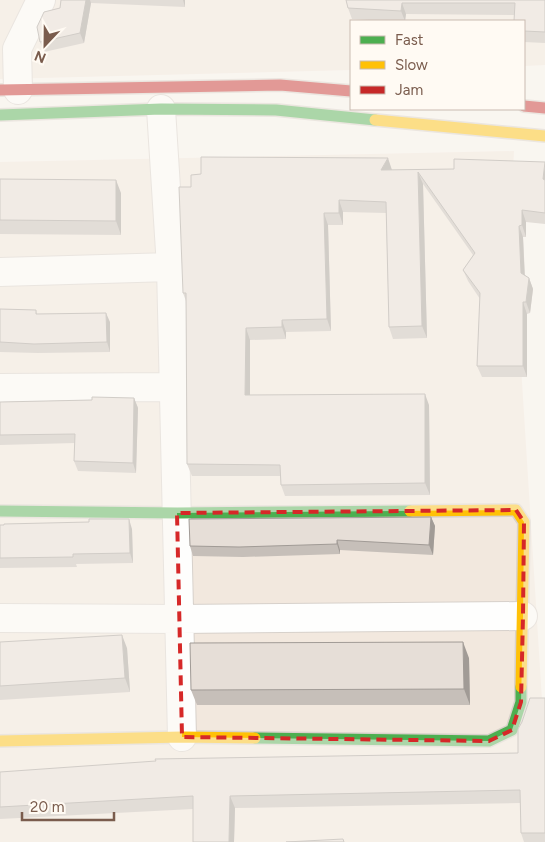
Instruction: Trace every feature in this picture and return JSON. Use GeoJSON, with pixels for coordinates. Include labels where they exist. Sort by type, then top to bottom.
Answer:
{"type":"FeatureCollection","features":[{"type":"Feature","properties":{"kind":"street"},"geometry":{"type":"LineString","coordinates":[[40,0],[17,49],[9,90],[280,85],[350,90]]}},
{"type":"Feature","properties":{"kind":"street"},"geometry":{"type":"LineString","coordinates":[[525,106],[545,108]]}},
{"type":"Feature","properties":{"kind":"street"},"geometry":{"type":"LineString","coordinates":[[0,115],[161,109],[276,110],[545,136]]}},
{"type":"Feature","properties":{"kind":"street"},"geometry":{"type":"LineString","coordinates":[[161,109],[171,266],[182,737]]}},
{"type":"Feature","properties":{"kind":"street"},"geometry":{"type":"LineString","coordinates":[[0,272],[171,266]]}},
{"type":"Feature","properties":{"kind":"street"},"geometry":{"type":"LineString","coordinates":[[0,388],[174,387]]}},
{"type":"Feature","properties":{"kind":"street"},"geometry":{"type":"LineString","coordinates":[[0,511],[177,513],[516,510],[524,522],[521,702],[512,730],[489,741],[182,737],[0,741]]}},
{"type":"Feature","properties":{"kind":"street"},"geometry":{"type":"LineString","coordinates":[[0,618],[179,619],[523,616]]}},
{"type":"Feature","properties":{"kind":"highlighted area"},"geometry":{"type":"Polygon","coordinates":[[[516,510],[524,522],[523,616],[521,702],[512,730],[489,741],[182,737],[177,513],[516,510]]]}},
{"type":"Feature","properties":{"kind":"shaded area"},"geometry":{"type":"Polygon","coordinates":[[[0,0],[545,0],[545,65],[525,66],[525,20],[350,20],[350,70],[0,79],[0,0]]]}},
{"type":"Feature","properties":{"kind":"shaded area"},"geometry":{"type":"Polygon","coordinates":[[[514,151],[511,207],[545,748],[545,842],[0,842],[0,162],[514,151]]]}},
{"type":"Feature","properties":{"kind":"building"},"geometry":{"type":"Polygon","coordinates":[[[61,0],[86,0],[80,33],[40,42],[37,27],[44,12],[60,8],[61,0]]]}},
{"type":"Feature","properties":{"kind":"building"},"geometry":{"type":"Polygon","coordinates":[[[346,0],[545,0],[545,32],[525,31],[525,20],[514,20],[515,3],[402,3],[401,11],[348,8],[346,0]]]}},
{"type":"Feature","properties":{"kind":"building"},"geometry":{"type":"Polygon","coordinates":[[[201,157],[388,158],[381,170],[454,169],[454,159],[545,162],[543,179],[545,180],[545,213],[522,210],[522,225],[519,226],[521,273],[529,278],[526,302],[523,302],[523,366],[477,366],[480,293],[463,270],[475,253],[418,172],[422,326],[389,327],[386,202],[339,200],[339,213],[324,213],[327,319],[282,320],[282,327],[246,328],[245,395],[425,394],[425,483],[281,485],[280,465],[187,464],[186,293],[183,293],[179,187],[191,187],[191,175],[201,174],[201,157]]]}},
{"type":"Feature","properties":{"kind":"building"},"geometry":{"type":"Polygon","coordinates":[[[0,179],[116,180],[116,221],[0,220],[0,179]]]}},
{"type":"Feature","properties":{"kind":"building"},"geometry":{"type":"Polygon","coordinates":[[[0,309],[36,310],[36,314],[106,313],[107,342],[34,344],[0,342],[0,309]]]}},
{"type":"Feature","properties":{"kind":"building"},"geometry":{"type":"Polygon","coordinates":[[[92,397],[134,398],[133,463],[74,461],[75,434],[0,435],[0,402],[92,400],[92,397]]]}},
{"type":"Feature","properties":{"kind":"building"},"geometry":{"type":"Polygon","coordinates":[[[431,517],[429,545],[337,540],[337,544],[239,547],[190,546],[189,519],[431,517]]]}},
{"type":"Feature","properties":{"kind":"building"},"geometry":{"type":"Polygon","coordinates":[[[89,519],[129,519],[130,553],[73,554],[73,557],[0,558],[0,525],[89,522],[89,519]]]}},
{"type":"Feature","properties":{"kind":"building"},"geometry":{"type":"Polygon","coordinates":[[[122,635],[125,678],[0,686],[0,642],[122,635]]]}},
{"type":"Feature","properties":{"kind":"building"},"geometry":{"type":"Polygon","coordinates":[[[463,642],[464,689],[191,690],[190,643],[463,642]]]}},
{"type":"Feature","properties":{"kind":"building"},"geometry":{"type":"Polygon","coordinates":[[[530,698],[545,698],[545,833],[521,833],[520,790],[230,796],[229,842],[193,842],[193,796],[0,807],[0,772],[156,761],[155,759],[518,753],[518,729],[530,698]]]}},
{"type":"Feature","properties":{"kind":"building"},"geometry":{"type":"Polygon","coordinates":[[[343,839],[344,842],[286,842],[343,839]]]}},
{"type":"Feature","properties":{"kind":"traffic: fast"},"geometry":{"type":"LineString","coordinates":[[0,115],[161,109],[276,110],[375,120]]}},
{"type":"Feature","properties":{"kind":"traffic: fast"},"geometry":{"type":"LineString","coordinates":[[0,511],[177,513],[410,511]]}},
{"type":"Feature","properties":{"kind":"traffic: fast"},"geometry":{"type":"LineString","coordinates":[[255,738],[489,741],[512,730],[521,702],[521,687]]}},
{"type":"Feature","properties":{"kind":"traffic: slow"},"geometry":{"type":"LineString","coordinates":[[375,120],[545,136]]}},
{"type":"Feature","properties":{"kind":"traffic: slow"},"geometry":{"type":"LineString","coordinates":[[410,511],[516,510],[524,522],[521,687]]}},
{"type":"Feature","properties":{"kind":"traffic: slow"},"geometry":{"type":"LineString","coordinates":[[0,741],[182,737],[255,738]]}},
{"type":"Feature","properties":{"kind":"traffic: jam"},"geometry":{"type":"LineString","coordinates":[[0,90],[280,85],[350,91]]}},
{"type":"Feature","properties":{"kind":"traffic: jam"},"geometry":{"type":"LineString","coordinates":[[525,106],[545,108]]}}]}
